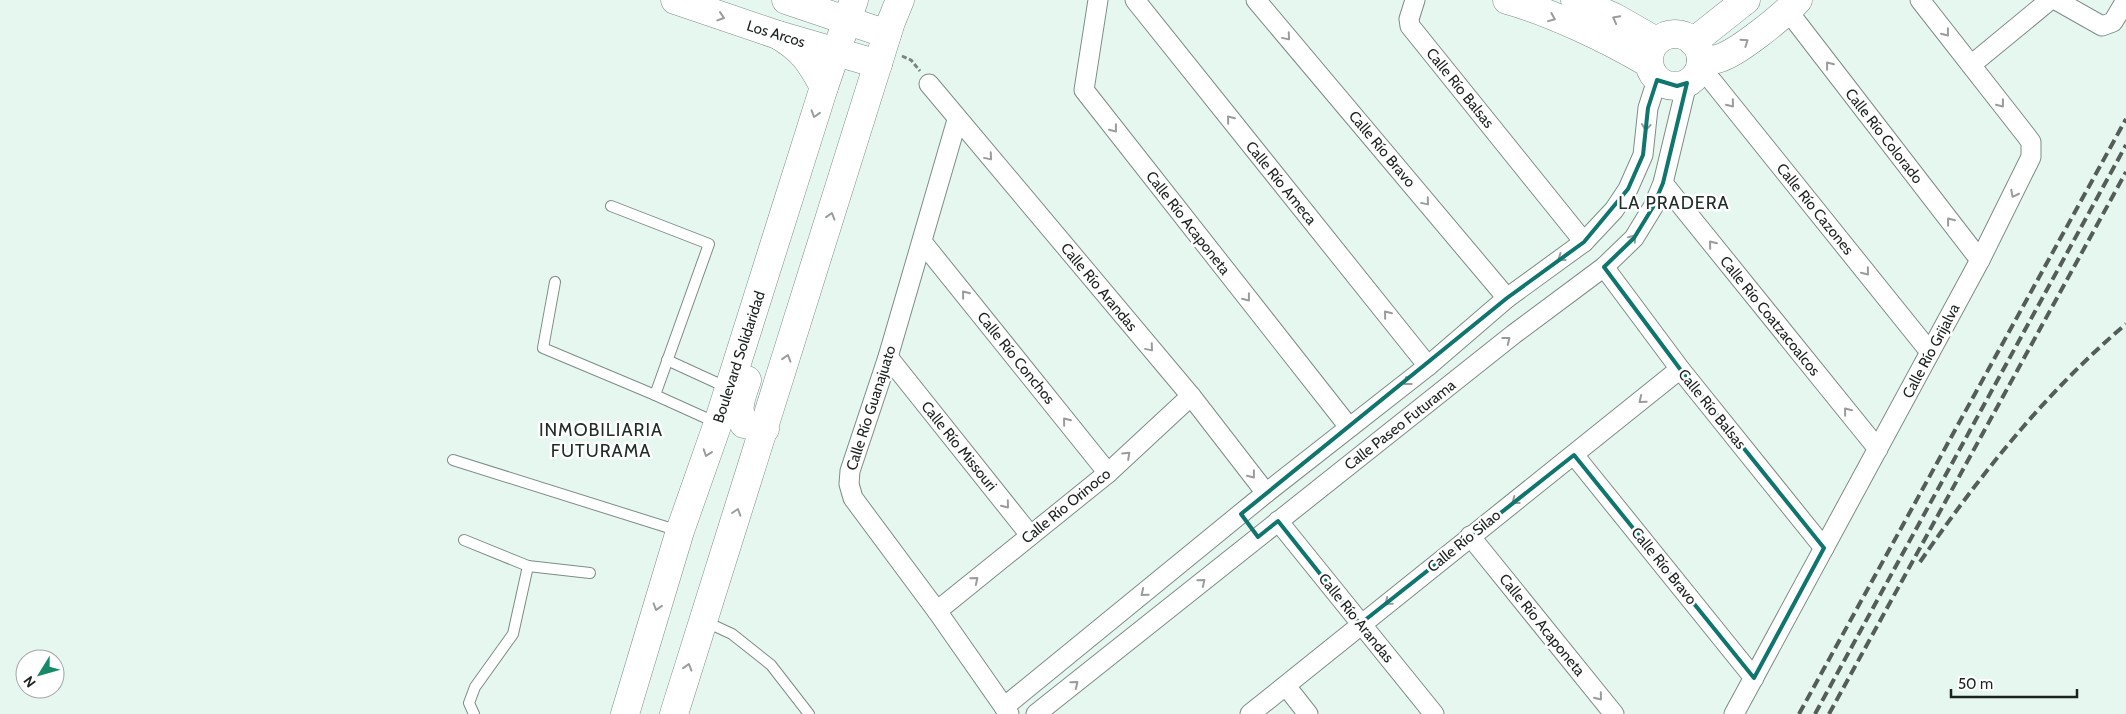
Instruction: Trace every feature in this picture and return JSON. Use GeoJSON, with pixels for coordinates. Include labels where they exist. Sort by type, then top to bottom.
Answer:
{"type":"FeatureCollection","features":[{"type":"Feature","properties":{"kind":"main road","name":"Los Arcos"},"geometry":{"type":"LineString","coordinates":[[675,0],[778,35],[835,51],[883,48]]}},
{"type":"Feature","properties":{"kind":"main road"},"geometry":{"type":"LineString","coordinates":[[786,0],[850,10],[883,48]]}},
{"type":"Feature","properties":{"kind":"main road"},"geometry":{"type":"LineString","coordinates":[[674,714],[883,48],[900,0]]}},
{"type":"Feature","properties":{"kind":"main road"},"geometry":{"type":"LineString","coordinates":[[1507,0],[1654,61]]}},
{"type":"Feature","properties":{"kind":"main road"},"geometry":{"type":"LineString","coordinates":[[1574,0],[1614,17],[1654,61],[1666,85],[1677,86],[1746,0]]}},
{"type":"Feature","properties":{"kind":"main road"},"geometry":{"type":"LineString","coordinates":[[1695,63],[1718,59],[1744,44],[1793,6]]}},
{"type":"Feature","properties":{"kind":"main road","name":"Boulevard Solidaridad"},"geometry":{"type":"LineString","coordinates":[[625,714],[680,531],[718,423],[835,51],[850,10]]}},
{"type":"Feature","properties":{"kind":"main road"},"geometry":{"type":"LineString","coordinates":[[1654,61],[1671,34],[1687,36],[1695,63]]}},
{"type":"Feature","properties":{"kind":"main road"},"geometry":{"type":"LineString","coordinates":[[778,35],[797,47],[812,66],[824,87]]}},
{"type":"Feature","properties":{"kind":"main road"},"geometry":{"type":"LineString","coordinates":[[765,429],[744,424],[739,416],[739,406],[775,282],[778,236]]}},
{"type":"Feature","properties":{"kind":"street","name":"Calle Río Acaponeta"},"geometry":{"type":"LineString","coordinates":[[1098,0],[1084,90],[1349,427]]}},
{"type":"Feature","properties":{"kind":"street","name":"Calle Río Ameca"},"geometry":{"type":"LineString","coordinates":[[1135,0],[1428,366]]}},
{"type":"Feature","properties":{"kind":"street","name":"Calle Río Bravo"},"geometry":{"type":"LineString","coordinates":[[1256,0],[1507,298]]}},
{"type":"Feature","properties":{"kind":"street","name":"Calle Río Balsas"},"geometry":{"type":"LineString","coordinates":[[1415,0],[1409,19],[1410,26],[1584,242]]}},
{"type":"Feature","properties":{"kind":"street","name":"Calle Río Grijalva"},"geometry":{"type":"LineString","coordinates":[[1734,714],[2028,168],[2032,149],[2025,134],[1920,0]]}},
{"type":"Feature","properties":{"kind":"street"},"geometry":{"type":"LineString","coordinates":[[1971,65],[2050,0]]}},
{"type":"Feature","properties":{"kind":"street"},"geometry":{"type":"LineString","coordinates":[[2056,0],[2102,26],[2113,22],[2126,0]]}},
{"type":"Feature","properties":{"kind":"street","name":"Calle Río Colorado"},"geometry":{"type":"LineString","coordinates":[[1793,6],[1980,260]]}},
{"type":"Feature","properties":{"kind":"street","name":"Calle Paseo Futurama"},"geometry":{"type":"LineString","coordinates":[[1006,710],[1266,493],[1306,464],[1349,427],[1428,366],[1507,298],[1584,242],[1614,210],[1632,180],[1643,155],[1654,61]]}},
{"type":"Feature","properties":{"kind":"street","name":"Calle Paseo Futurama"},"geometry":{"type":"LineString","coordinates":[[1036,714],[1481,360],[1604,267],[1634,238],[1653,207],[1663,183],[1695,63]]}},
{"type":"Feature","properties":{"kind":"street","name":"Calle Río Cazones"},"geometry":{"type":"LineString","coordinates":[[1695,63],[1930,352]]}},
{"type":"Feature","properties":{"kind":"street","name":"Calle Río Arandas"},"geometry":{"type":"LineString","coordinates":[[929,84],[1191,396],[1266,493]]}},
{"type":"Feature","properties":{"kind":"street","name":"Calle Río Guanajuato"},"geometry":{"type":"LineString","coordinates":[[958,120],[888,358],[850,471],[849,484],[853,498],[937,611],[1006,710]]}},
{"type":"Feature","properties":{"kind":"street","name":"Calle Río Coatzacoalcos"},"geometry":{"type":"LineString","coordinates":[[1663,183],[1878,449]]}},
{"type":"Feature","properties":{"kind":"street","name":"Calle Río Conchos"},"geometry":{"type":"LineString","coordinates":[[923,243],[1108,473]]}},
{"type":"Feature","properties":{"kind":"street","name":"Calle Río Balsas"},"geometry":{"type":"LineString","coordinates":[[1604,267],[1680,369],[1824,548]]}},
{"type":"Feature","properties":{"kind":"street"},"geometry":{"type":"LineString","coordinates":[[1464,336],[1481,360]]}},
{"type":"Feature","properties":{"kind":"street","name":"Calle Río Missouri"},"geometry":{"type":"LineString","coordinates":[[888,358],[1030,535]]}},
{"type":"Feature","properties":{"kind":"street","name":"Calle Río Silao"},"geometry":{"type":"LineString","coordinates":[[1250,714],[1680,369]]}},
{"type":"Feature","properties":{"kind":"street","name":"Calle Río Orinoco"},"geometry":{"type":"LineString","coordinates":[[937,611],[1108,473],[1191,396]]}},
{"type":"Feature","properties":{"kind":"street","name":"Calle Río Bravo"},"geometry":{"type":"LineString","coordinates":[[1574,455],[1754,678]]}},
{"type":"Feature","properties":{"kind":"street"},"geometry":{"type":"LineString","coordinates":[[1306,464],[1323,486]]}},
{"type":"Feature","properties":{"kind":"street"},"geometry":{"type":"LineString","coordinates":[[1241,514],[1258,537]]}},
{"type":"Feature","properties":{"kind":"street","name":"Calle Río Arandas"},"geometry":{"type":"LineString","coordinates":[[1278,521],[1434,714]]}},
{"type":"Feature","properties":{"kind":"street","name":"Calle Río Acaponeta"},"geometry":{"type":"LineString","coordinates":[[1470,536],[1614,714]]}},
{"type":"Feature","properties":{"kind":"street"},"geometry":{"type":"LineString","coordinates":[[1286,686],[1308,714]]}},
{"type":"Feature","properties":{"kind":"lane"},"geometry":{"type":"LineString","coordinates":[[610,206],[710,244],[655,395]]}},
{"type":"Feature","properties":{"kind":"lane"},"geometry":{"type":"LineString","coordinates":[[554,282],[543,348],[718,423]]}},
{"type":"Feature","properties":{"kind":"lane"},"geometry":{"type":"LineString","coordinates":[[667,360],[729,388]]}},
{"type":"Feature","properties":{"kind":"lane"},"geometry":{"type":"LineString","coordinates":[[453,460],[680,531]]}},
{"type":"Feature","properties":{"kind":"lane"},"geometry":{"type":"LineString","coordinates":[[464,540],[528,566],[590,573]]}},
{"type":"Feature","properties":{"kind":"lane"},"geometry":{"type":"LineString","coordinates":[[474,714],[469,703],[475,687],[513,634],[528,566]]}},
{"type":"Feature","properties":{"kind":"lane"},"geometry":{"type":"LineString","coordinates":[[703,621],[732,634],[771,664],[809,714]]}},
{"type":"Feature","properties":{"kind":"path"},"geometry":{"type":"LineString","coordinates":[[883,48],[911,60],[929,84]]}},
{"type":"Feature","properties":{"kind":"highlighted area"},"geometry":{"type":"Polygon","coordinates":[[[1657,80],[1677,86],[1687,83],[1663,183],[1653,207],[1634,238],[1604,267],[1680,369],[1824,548],[1754,678],[1574,455],[1360,624],[1278,521],[1258,537],[1241,514],[1507,298],[1584,242],[1628,189],[1643,155],[1648,108],[1657,80]]]}},
{"type":"Feature","properties":{"kind":"railway"},"geometry":{"type":"LineString","coordinates":[[1799,714],[2126,119]]}},
{"type":"Feature","properties":{"kind":"railway"},"geometry":{"type":"LineString","coordinates":[[1815,714],[2126,145]]}},
{"type":"Feature","properties":{"kind":"railway"},"geometry":{"type":"LineString","coordinates":[[1829,714],[2126,172]]}},
{"type":"Feature","properties":{"kind":"railway"},"geometry":{"type":"LineString","coordinates":[[1920,562],[1966,498],[2015,436],[2068,378],[2126,324]]}},
{"type":"Feature","properties":{"kind":"district","name":"LA PRADERA"},"geometry":{"type":"Point","coordinates":[1674,203]}},
{"type":"Feature","properties":{"kind":"district","name":"INMOBILIARIA FUTURAMA"},"geometry":{"type":"Point","coordinates":[601,440]}}]}
